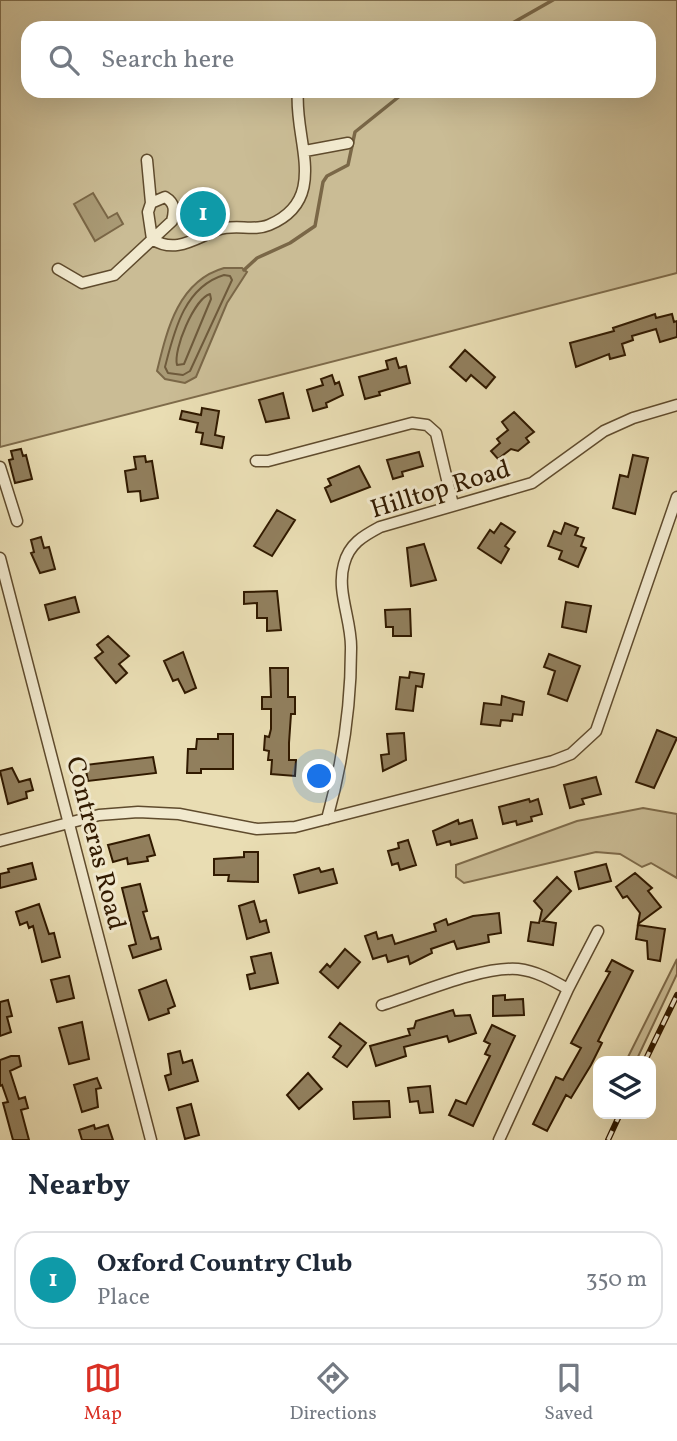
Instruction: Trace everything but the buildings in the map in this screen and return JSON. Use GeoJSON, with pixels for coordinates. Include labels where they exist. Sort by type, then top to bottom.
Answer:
{"type":"FeatureCollection","features":[{"type":"Feature","properties":{"kind":"street"},"geometry":{"type":"LineString","coordinates":[[147,160],[151,202],[148,212],[152,239],[160,244],[180,246],[228,226],[256,228],[278,220],[301,196],[306,170],[296,109],[297,98]]}},
{"type":"Feature","properties":{"kind":"street"},"geometry":{"type":"LineString","coordinates":[[305,151],[348,143]]}},
{"type":"Feature","properties":{"kind":"street"},"geometry":{"type":"LineString","coordinates":[[58,270],[82,283],[114,275],[172,221],[175,210],[172,201],[165,197],[151,202]]}},
{"type":"Feature","properties":{"kind":"street","name":"Hilltop Road"},"geometry":{"type":"LineString","coordinates":[[327,819],[339,774],[351,649],[342,587],[342,567],[348,551],[361,537],[380,527],[533,483],[604,431],[633,418],[677,405]]}},
{"type":"Feature","properties":{"kind":"street"},"geometry":{"type":"LineString","coordinates":[[256,461],[268,461],[412,424],[427,425],[436,433],[453,505]]}},
{"type":"Feature","properties":{"kind":"street"},"geometry":{"type":"LineString","coordinates":[[0,467],[17,521]]}},
{"type":"Feature","properties":{"kind":"street"},"geometry":{"type":"LineString","coordinates":[[0,841],[68,822],[112,814],[179,814],[257,829],[295,827],[553,761],[587,742],[596,731],[677,497]]}},
{"type":"Feature","properties":{"kind":"street","name":"Contreras Road"},"geometry":{"type":"LineString","coordinates":[[0,558],[151,1140]]}},
{"type":"Feature","properties":{"kind":"street"},"geometry":{"type":"LineString","coordinates":[[499,1140],[568,989],[598,931]]}},
{"type":"Feature","properties":{"kind":"street"},"geometry":{"type":"LineString","coordinates":[[382,1005],[490,971],[518,969],[541,975],[568,989]]}},
{"type":"Feature","properties":{"kind":"shaded area"},"geometry":{"type":"Polygon","coordinates":[[[0,0],[677,0],[677,273],[0,447],[0,0]]]}},
{"type":"Feature","properties":{"kind":"shaded area"},"geometry":{"type":"Polygon","coordinates":[[[643,808],[677,814],[677,878],[651,863],[642,867],[620,854],[596,852],[464,883],[456,877],[456,865],[577,821],[643,808]]]}},
{"type":"Feature","properties":{"kind":"shaded area"},"geometry":{"type":"Polygon","coordinates":[[[677,959],[677,974],[638,1056],[628,1056],[677,959]]]}},
{"type":"Feature","properties":{"kind":"water"},"geometry":{"type":"Polygon","coordinates":[[[93,193],[108,218],[117,213],[123,224],[95,241],[74,204],[93,193]]]}},
{"type":"Feature","properties":{"kind":"water"},"geometry":{"type":"Polygon","coordinates":[[[224,268],[242,268],[247,272],[227,303],[196,377],[185,383],[165,379],[157,371],[165,339],[177,309],[185,295],[196,284],[208,274],[224,268]]]}},
{"type":"Feature","properties":{"kind":"waterway"},"geometry":{"type":"LineString","coordinates":[[516,21],[553,0]]}},
{"type":"Feature","properties":{"kind":"waterway"},"geometry":{"type":"LineString","coordinates":[[244,270],[257,258],[290,243],[315,226],[323,182],[327,176],[348,165],[355,132],[397,98]]}},
{"type":"Feature","properties":{"kind":"railway"},"geometry":{"type":"LineString","coordinates":[[647,1056],[677,995]]}},
{"type":"Feature","properties":{"kind":"railway"},"geometry":{"type":"LineString","coordinates":[[608,1140],[618,1119]]}},
{"type":"Feature","properties":{"kind":"place","name":"Oxford Country Club"},"geometry":{"type":"Point","coordinates":[203,214]}}]}
